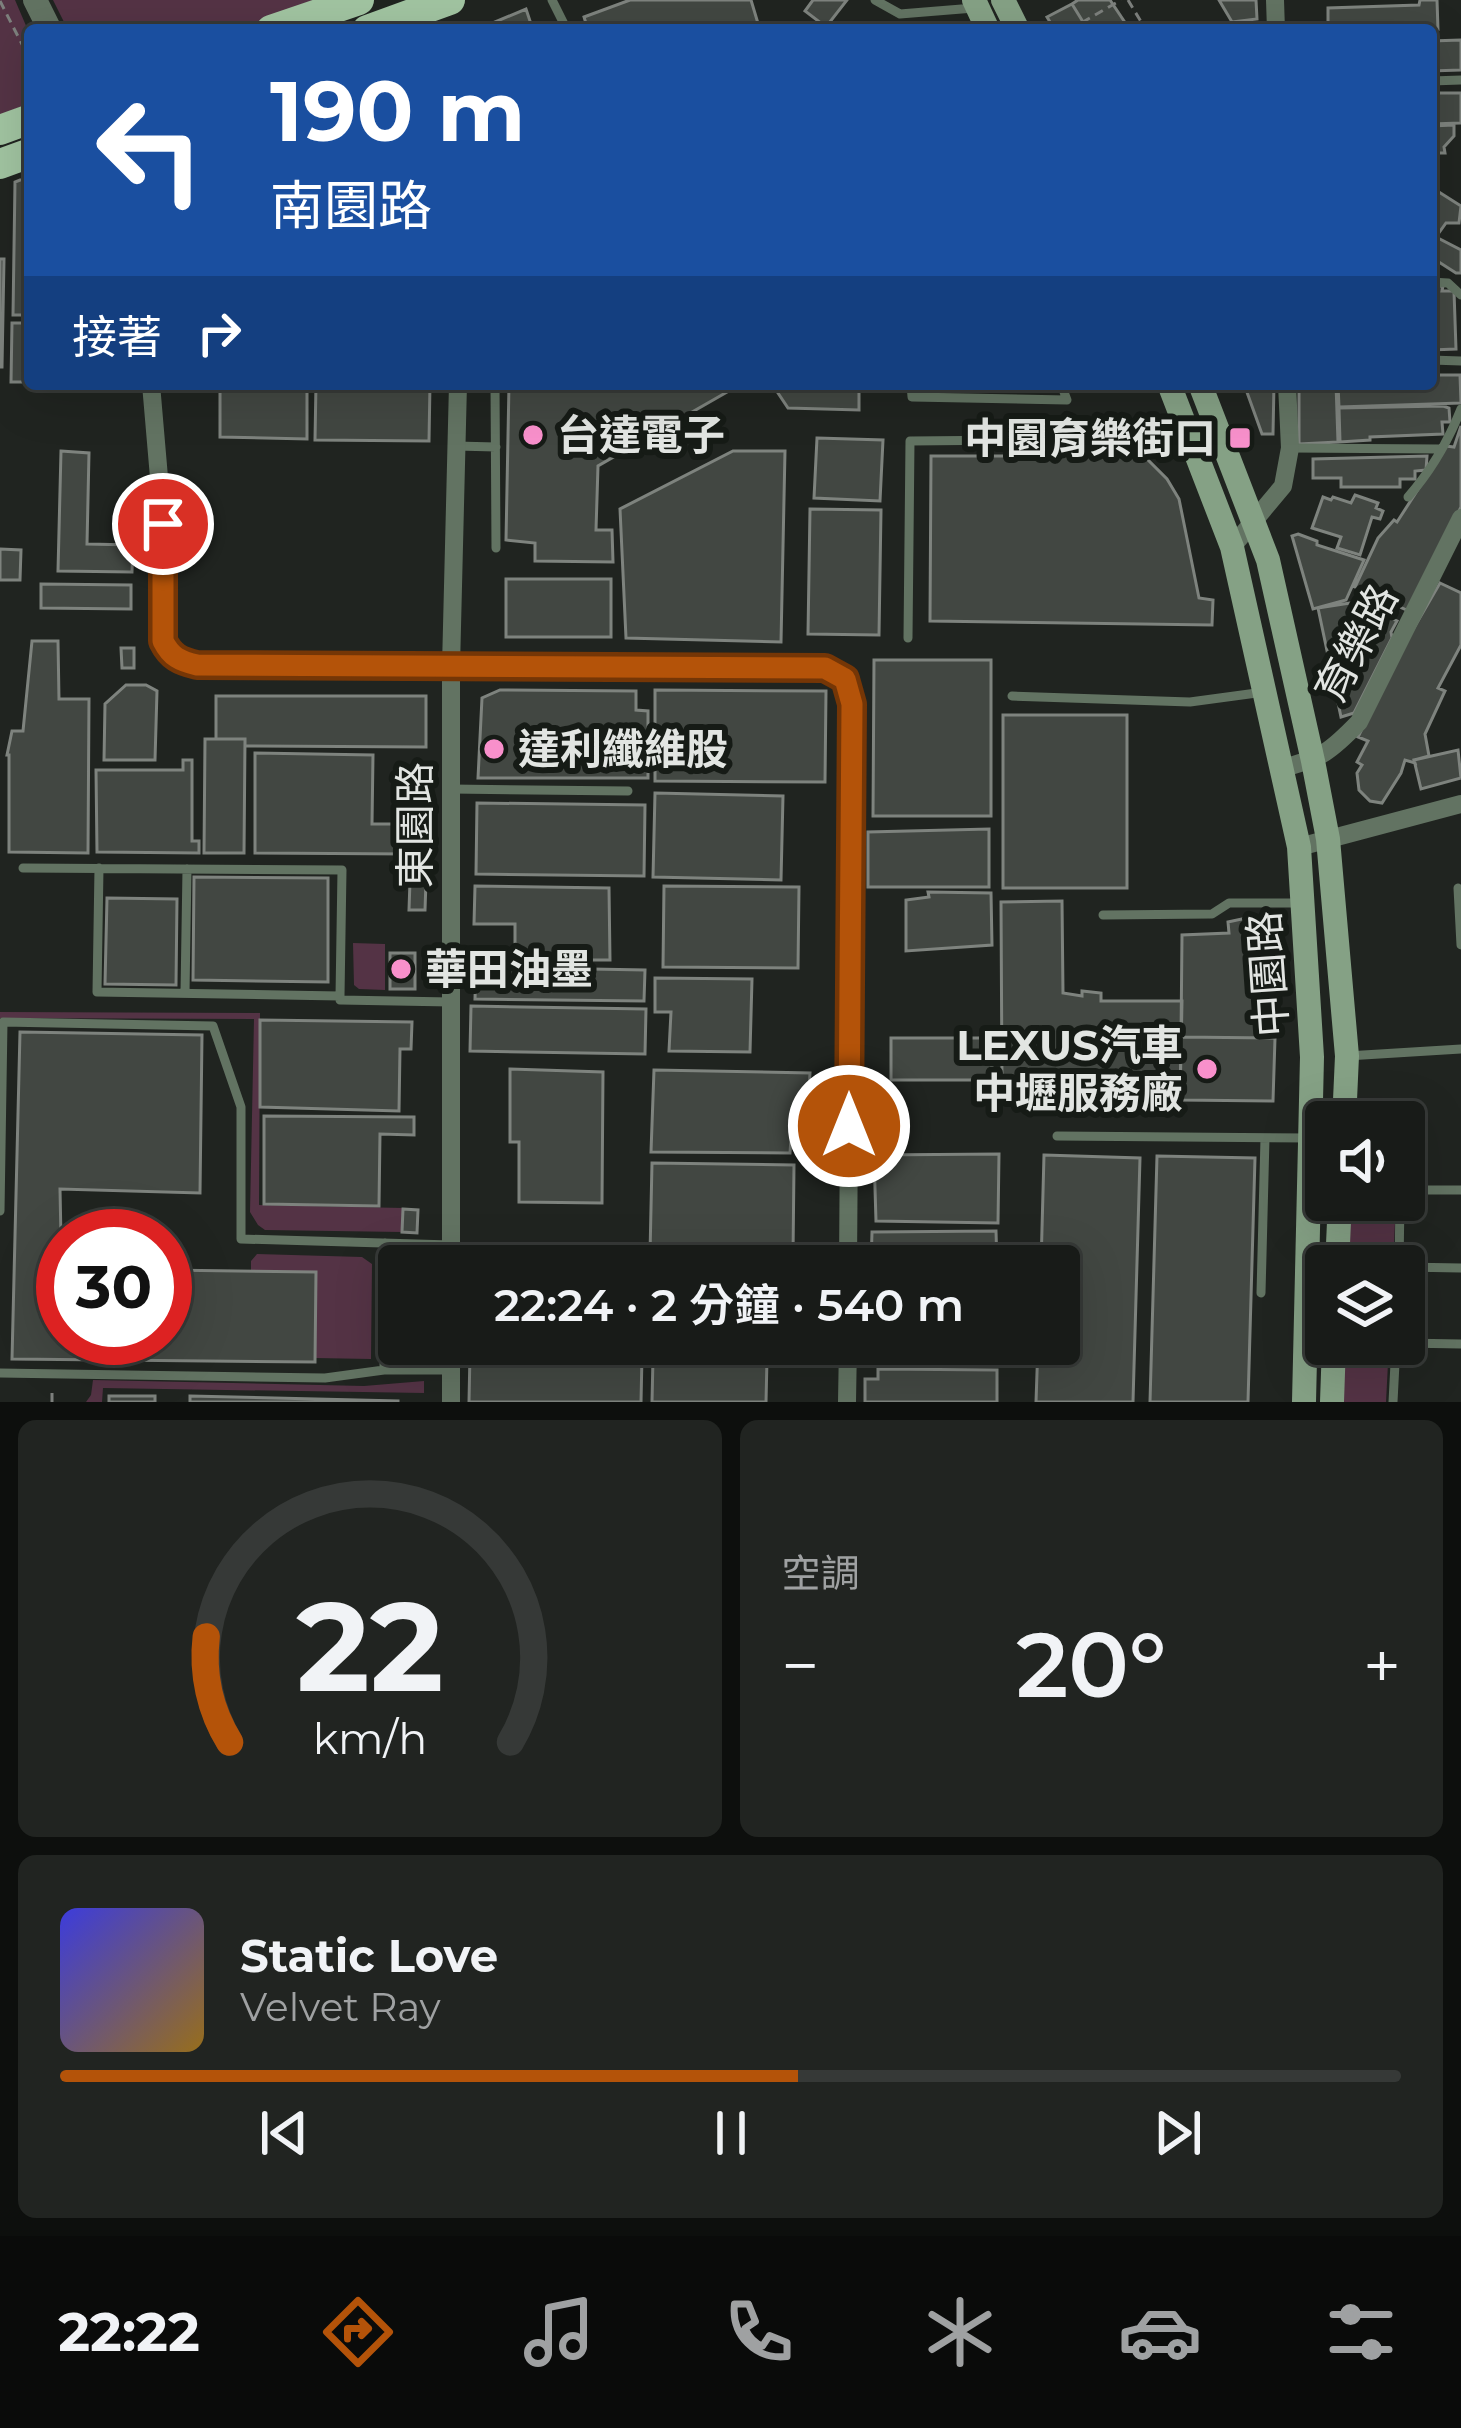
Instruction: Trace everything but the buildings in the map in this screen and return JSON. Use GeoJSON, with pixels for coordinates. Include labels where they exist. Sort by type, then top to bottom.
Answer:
{"type":"FeatureCollection","features":[{"type":"Feature","properties":{"kind":"main road"},"geometry":{"type":"LineString","coordinates":[[289,24],[359,0]]}},
{"type":"Feature","properties":{"kind":"main road"},"geometry":{"type":"LineString","coordinates":[[384,24],[450,0]]}},
{"type":"Feature","properties":{"kind":"main road","name":"中園路"},"geometry":{"type":"LineString","coordinates":[[1171,390],[1232,548],[1298,847],[1311,1101]]}},
{"type":"Feature","properties":{"kind":"main road","name":"中園路"},"geometry":{"type":"LineString","coordinates":[[1201,390],[1268,560],[1313,761],[1328,839],[1347,1056],[1345,1101]]}},
{"type":"Feature","properties":{"kind":"main road","name":"中園路"},"geometry":{"type":"LineString","coordinates":[[1304,1402],[1308,1221]]}},
{"type":"Feature","properties":{"kind":"main road"},"geometry":{"type":"LineString","coordinates":[[1332,1402],[1333,1365]]}},
{"type":"Feature","properties":{"kind":"street"},"geometry":{"type":"LineString","coordinates":[[152,390],[163,524],[161,629],[172,656],[181,662],[217,667],[825,668],[845,679],[852,704],[848,1245]]}},
{"type":"Feature","properties":{"kind":"street","name":"東園路"},"geometry":{"type":"LineString","coordinates":[[451,1244],[451,667],[458,390]]}},
{"type":"Feature","properties":{"kind":"street"},"geometry":{"type":"LineString","coordinates":[[1232,548],[1283,486],[1290,448],[1287,390]]}},
{"type":"Feature","properties":{"kind":"street","name":"育樂路"},"geometry":{"type":"LineString","coordinates":[[1282,768],[1313,761],[1359,722],[1461,518]]}},
{"type":"Feature","properties":{"kind":"street"},"geometry":{"type":"LineString","coordinates":[[1298,847],[1461,804]]}},
{"type":"Feature","properties":{"kind":"street"},"geometry":{"type":"LineString","coordinates":[[451,1365],[451,1402]]}},
{"type":"Feature","properties":{"kind":"street"},"geometry":{"type":"LineString","coordinates":[[847,1402],[848,1365]]}},
{"type":"Feature","properties":{"kind":"lane"},"geometry":{"type":"LineString","coordinates":[[875,0],[900,14],[980,13]]}},
{"type":"Feature","properties":{"kind":"lane"},"geometry":{"type":"LineString","coordinates":[[495,390],[496,548]]}},
{"type":"Feature","properties":{"kind":"lane"},"geometry":{"type":"LineString","coordinates":[[911,390],[911,397],[1067,400],[1063,390]]}},
{"type":"Feature","properties":{"kind":"lane"},"geometry":{"type":"LineString","coordinates":[[1408,497],[1423,481],[1461,409]]}},
{"type":"Feature","properties":{"kind":"lane"},"geometry":{"type":"LineString","coordinates":[[908,638],[910,441],[1148,439],[1185,425]]}},
{"type":"Feature","properties":{"kind":"lane"},"geometry":{"type":"LineString","coordinates":[[456,446],[496,447]]}},
{"type":"Feature","properties":{"kind":"lane"},"geometry":{"type":"LineString","coordinates":[[1290,448],[1439,449]]}},
{"type":"Feature","properties":{"kind":"lane"},"geometry":{"type":"LineString","coordinates":[[1012,696],[1190,702],[1264,692]]}},
{"type":"Feature","properties":{"kind":"lane"},"geometry":{"type":"LineString","coordinates":[[451,789],[628,791]]}},
{"type":"Feature","properties":{"kind":"lane"},"geometry":{"type":"LineString","coordinates":[[23,868],[342,870],[340,1000],[451,1003]]}},
{"type":"Feature","properties":{"kind":"lane"},"geometry":{"type":"LineString","coordinates":[[98,868],[97,992],[340,996]]}},
{"type":"Feature","properties":{"kind":"lane"},"geometry":{"type":"LineString","coordinates":[[185,992],[187,869]]}},
{"type":"Feature","properties":{"kind":"lane"},"geometry":{"type":"LineString","coordinates":[[1458,888],[1461,945]]}},
{"type":"Feature","properties":{"kind":"lane"},"geometry":{"type":"LineString","coordinates":[[1102,915],[1212,914],[1229,903],[1302,904]]}},
{"type":"Feature","properties":{"kind":"lane"},"geometry":{"type":"LineString","coordinates":[[0,1211],[3,1022],[213,1026],[241,1108],[241,1239],[451,1244]]}},
{"type":"Feature","properties":{"kind":"lane"},"geometry":{"type":"LineString","coordinates":[[1347,1056],[1461,1049]]}},
{"type":"Feature","properties":{"kind":"lane"},"geometry":{"type":"LineString","coordinates":[[1057,1136],[1305,1138]]}},
{"type":"Feature","properties":{"kind":"lane"},"geometry":{"type":"LineString","coordinates":[[1261,1293],[1265,1138]]}},
{"type":"Feature","properties":{"kind":"lane"},"geometry":{"type":"LineString","coordinates":[[1425,1190],[1461,1190]]}},
{"type":"Feature","properties":{"kind":"lane"},"geometry":{"type":"LineString","coordinates":[[384,1370],[386,1243]]}},
{"type":"Feature","properties":{"kind":"lane"},"geometry":{"type":"LineString","coordinates":[[1425,1267],[1461,1268]]}},
{"type":"Feature","properties":{"kind":"lane"},"geometry":{"type":"LineString","coordinates":[[1425,1344],[1461,1344]]}},
{"type":"Feature","properties":{"kind":"lane"},"geometry":{"type":"LineString","coordinates":[[1393,1402],[1397,1365]]}},
{"type":"Feature","properties":{"kind":"lane"},"geometry":{"type":"LineString","coordinates":[[0,1373],[325,1378],[384,1370],[451,1370]]}},
{"type":"Feature","properties":{"kind":"path"},"geometry":{"type":"LineString","coordinates":[[1080,24],[1124,0]]}},
{"type":"Feature","properties":{"kind":"path"},"geometry":{"type":"LineString","coordinates":[[0,1],[24,48]]}},
{"type":"Feature","properties":{"kind":"path"},"geometry":{"type":"LineString","coordinates":[[52,1402],[53,1374]]}},
{"type":"Feature","properties":{"kind":"shaded area"},"geometry":{"type":"Polygon","coordinates":[[[0,0],[15,0],[25,24],[24,105],[0,115],[0,0]]]}},
{"type":"Feature","properties":{"kind":"shaded area"},"geometry":{"type":"Polygon","coordinates":[[[53,0],[334,0],[264,24],[65,24],[53,0]]]}},
{"type":"Feature","properties":{"kind":"shaded area"},"geometry":{"type":"Polygon","coordinates":[[[353,943],[385,944],[385,990],[354,985],[353,943]]]}},
{"type":"Feature","properties":{"kind":"shaded area"},"geometry":{"type":"Polygon","coordinates":[[[0,1012],[260,1013],[259,1205],[403,1208],[402,1232],[265,1230],[258,1225],[250,1212],[254,1019],[0,1018],[0,1012]]]}},
{"type":"Feature","properties":{"kind":"shaded area"},"geometry":{"type":"Polygon","coordinates":[[[1344,1221],[1395,1221],[1394,1245],[1343,1245],[1344,1221]]]}},
{"type":"Feature","properties":{"kind":"shaded area"},"geometry":{"type":"Polygon","coordinates":[[[257,1254],[362,1257],[372,1264],[371,1359],[315,1358],[315,1272],[251,1271],[257,1254]]]}},
{"type":"Feature","properties":{"kind":"shaded area"},"geometry":{"type":"Polygon","coordinates":[[[1338,1365],[1388,1365],[1386,1402],[1337,1402],[1338,1365]]]}},
{"type":"Feature","properties":{"kind":"shaded area"},"geometry":{"type":"Polygon","coordinates":[[[93,1380],[364,1386],[424,1381],[424,1393],[103,1388],[102,1402],[86,1402],[93,1380]]]}},
{"type":"Feature","properties":{"kind":"place","name":"台達電子"},"geometry":{"type":"Point","coordinates":[533,435]}},
{"type":"Feature","properties":{"kind":"place","name":"中園育樂街口"},"geometry":{"type":"Point","coordinates":[1240,438]}},
{"type":"Feature","properties":{"kind":"place","name":"達利纖維股"},"geometry":{"type":"Point","coordinates":[494,749]}},
{"type":"Feature","properties":{"kind":"place","name":"華田油墨"},"geometry":{"type":"Point","coordinates":[401,969]}},
{"type":"Feature","properties":{"kind":"place","name":"LEXUS汽車 中壢服務廠"},"geometry":{"type":"Point","coordinates":[1207,1069]}},
{"type":"Feature","properties":{"kind":"route"},"geometry":{"type":"LineString","coordinates":[[163,524],[161,629],[167,650],[181,662],[217,667],[836,671],[845,679],[852,704],[849,1126]]}}]}
